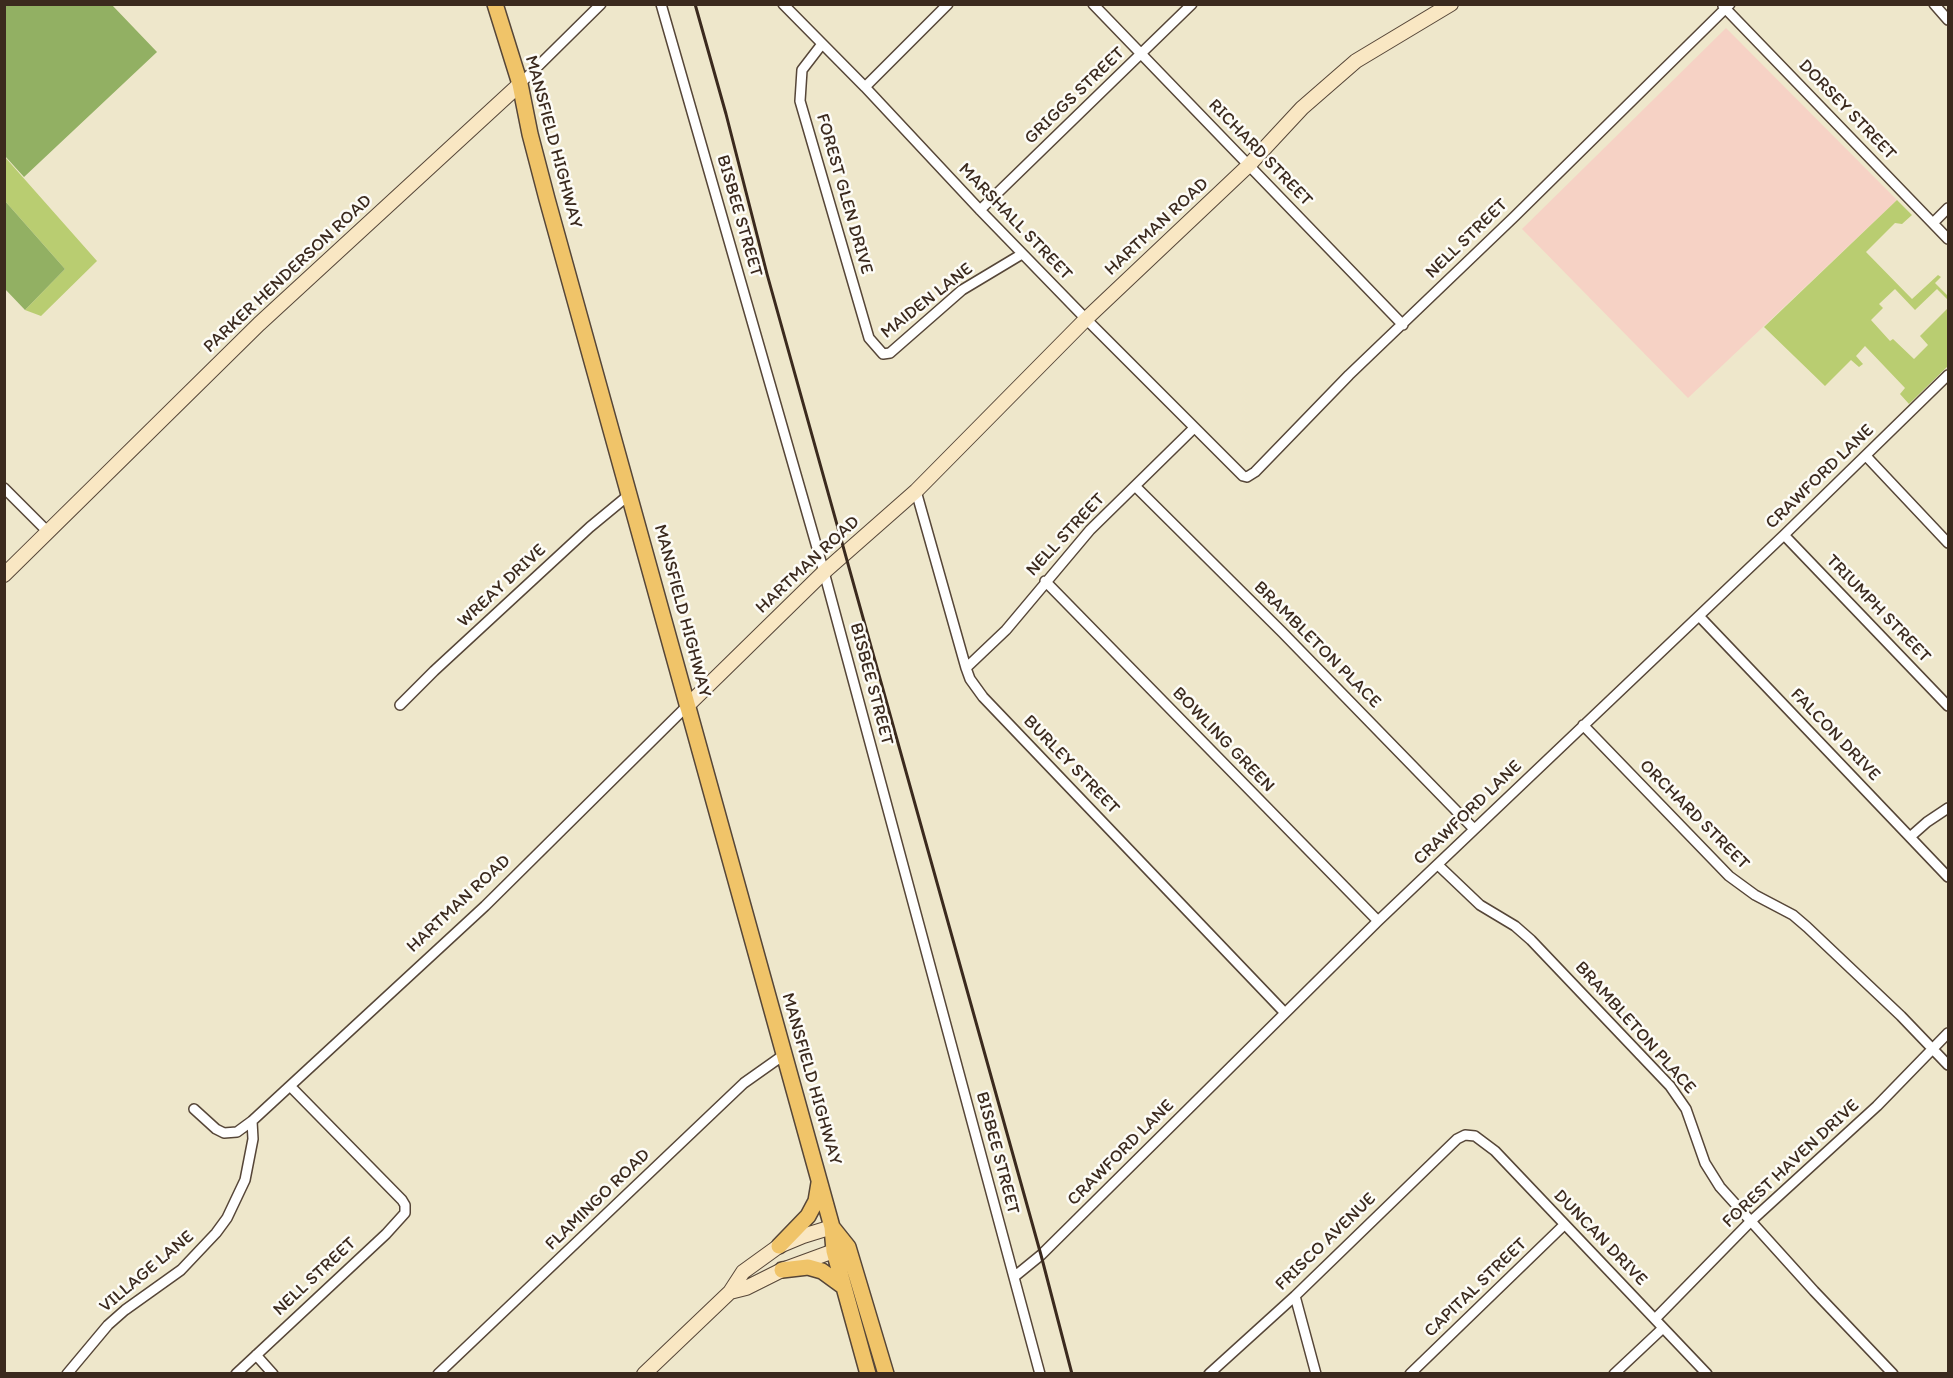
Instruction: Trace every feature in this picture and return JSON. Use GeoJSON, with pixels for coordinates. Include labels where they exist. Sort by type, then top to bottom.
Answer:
{"type":"FeatureCollection","features":[{"type":"Feature","properties":{"kind":"main road","name":"MANSFIELD HIGHWAY"},"geometry":{"type":"LineString","coordinates":[[495,4],[520,84],[547,199],[832,1227],[886,1374]]}},
{"type":"Feature","properties":{"kind":"main road"},"geometry":{"type":"LineString","coordinates":[[779,1246],[808,1216],[816,1201],[819,1180]]}},
{"type":"Feature","properties":{"kind":"main road","name":"MANSFIELD HIGHWAY"},"geometry":{"type":"LineString","coordinates":[[841,1249],[844,1287],[868,1374]]}},
{"type":"Feature","properties":{"kind":"main road"},"geometry":{"type":"LineString","coordinates":[[782,1270],[808,1267],[822,1270],[844,1287]]}},
{"type":"Feature","properties":{"kind":"street","name":"PARKER HENDERSON ROAD"},"geometry":{"type":"LineString","coordinates":[[4,575],[259,324],[520,84],[601,4]]}},
{"type":"Feature","properties":{"kind":"street","name":"BISBEE STREET"},"geometry":{"type":"LineString","coordinates":[[661,4],[824,572],[1040,1374]]}},
{"type":"Feature","properties":{"kind":"street","name":"MARSHALL STREET"},"geometry":{"type":"LineString","coordinates":[[783,4],[865,87],[1022,254],[1226,460]]}},
{"type":"Feature","properties":{"kind":"street"},"geometry":{"type":"LineString","coordinates":[[865,87],[948,4]]}},
{"type":"Feature","properties":{"kind":"street","name":"RICHARD STREET"},"geometry":{"type":"LineString","coordinates":[[1093,4],[1402,324]]}},
{"type":"Feature","properties":{"kind":"street","name":"GRIGGS STREET"},"geometry":{"type":"LineString","coordinates":[[980,210],[1192,4]]}},
{"type":"Feature","properties":{"kind":"street","name":"HARTMAN ROAD"},"geometry":{"type":"LineString","coordinates":[[194,1109],[216,1129],[224,1133],[237,1132],[252,1121],[485,906],[824,572],[916,490],[1086,319],[1249,165],[1302,108],[1356,62],[1451,4]]}},
{"type":"Feature","properties":{"kind":"street"},"geometry":{"type":"LineString","coordinates":[[1934,4],[1948,20]]}},
{"type":"Feature","properties":{"kind":"street","name":"DORSEY STREET"},"geometry":{"type":"LineString","coordinates":[[1726,6],[1948,239]]}},
{"type":"Feature","properties":{"kind":"street","name":"NELL STREET"},"geometry":{"type":"LineString","coordinates":[[1226,460],[1242,476],[1247,477],[1256,472],[1349,375],[1726,6]]}},
{"type":"Feature","properties":{"kind":"street","name":"FOREST GLEN DRIVE"},"geometry":{"type":"LineString","coordinates":[[822,44],[802,70],[800,101],[869,338],[883,354]]}},
{"type":"Feature","properties":{"kind":"street"},"geometry":{"type":"LineString","coordinates":[[1933,223],[1948,208]]}},
{"type":"Feature","properties":{"kind":"street","name":"MAIDEN LANE"},"geometry":{"type":"LineString","coordinates":[[883,354],[890,353],[962,290],[1022,254]]}},
{"type":"Feature","properties":{"kind":"street","name":"CRAWFORD LANE"},"geometry":{"type":"LineString","coordinates":[[1014,1277],[1041,1255],[1377,921],[1784,535],[1948,375]]}},
{"type":"Feature","properties":{"kind":"street","name":"NELL STREET"},"geometry":{"type":"LineString","coordinates":[[966,668],[1006,630],[1090,530],[1194,428]]}},
{"type":"Feature","properties":{"kind":"street"},"geometry":{"type":"LineString","coordinates":[[1866,456],[1948,543]]}},
{"type":"Feature","properties":{"kind":"street","name":"BRAMBLETON PLACE"},"geometry":{"type":"LineString","coordinates":[[1135,486],[1282,632],[1474,829]]}},
{"type":"Feature","properties":{"kind":"street"},"geometry":{"type":"LineString","coordinates":[[4,488],[48,532]]}},
{"type":"Feature","properties":{"kind":"street","name":"BURLEY STREET"},"geometry":{"type":"LineString","coordinates":[[916,490],[970,679],[983,697],[1286,1013]]}},
{"type":"Feature","properties":{"kind":"street","name":"WREAY DRIVE"},"geometry":{"type":"LineString","coordinates":[[400,705],[590,527],[630,494]]}},
{"type":"Feature","properties":{"kind":"street","name":"TRIUMPH STREET"},"geometry":{"type":"LineString","coordinates":[[1784,535],[1948,706]]}},
{"type":"Feature","properties":{"kind":"street","name":"BOWLING GREEN"},"geometry":{"type":"LineString","coordinates":[[1045,581],[1377,921]]}},
{"type":"Feature","properties":{"kind":"street","name":"FALCON DRIVE"},"geometry":{"type":"LineString","coordinates":[[1698,616],[1948,877]]}},
{"type":"Feature","properties":{"kind":"street","name":"ORCHARD STREET"},"geometry":{"type":"LineString","coordinates":[[1583,725],[1729,876],[1755,895],[1800,921],[1877,993],[1948,1065]]}},
{"type":"Feature","properties":{"kind":"street"},"geometry":{"type":"LineString","coordinates":[[1910,837],[1948,808]]}},
{"type":"Feature","properties":{"kind":"street","name":"BRAMBLETON PLACE"},"geometry":{"type":"LineString","coordinates":[[1438,865],[1480,905],[1515,926],[1532,940],[1670,1086],[1686,1109],[1705,1163],[1720,1187],[1893,1374]]}},
{"type":"Feature","properties":{"kind":"street","name":"FOREST HAVEN DRIVE"},"geometry":{"type":"LineString","coordinates":[[1655,1319],[1750,1222],[1877,1106],[1934,1050],[1948,1033]]}},
{"type":"Feature","properties":{"kind":"street","name":"FLAMINGO ROAD"},"geometry":{"type":"LineString","coordinates":[[438,1374],[744,1083],[784,1054]]}},
{"type":"Feature","properties":{"kind":"street","name":"NELL STREET"},"geometry":{"type":"LineString","coordinates":[[236,1374],[405,1213],[402,1200],[290,1086]]}},
{"type":"Feature","properties":{"kind":"street","name":"VILLAGE LANE"},"geometry":{"type":"LineString","coordinates":[[67,1374],[108,1325],[181,1270],[216,1233],[232,1209],[245,1180],[252,1148],[252,1121]]}},
{"type":"Feature","properties":{"kind":"street","name":"DUNCAN DRIVE"},"geometry":{"type":"LineString","coordinates":[[1465,1135],[1475,1136],[1485,1142],[1707,1374]]}},
{"type":"Feature","properties":{"kind":"street","name":"FRISCO AVENUE"},"geometry":{"type":"LineString","coordinates":[[1209,1374],[1295,1296],[1457,1138],[1465,1135]]}},
{"type":"Feature","properties":{"kind":"street","name":"CAPITAL STREET"},"geometry":{"type":"LineString","coordinates":[[1410,1374],[1564,1225]]}},
{"type":"Feature","properties":{"kind":"street"},"geometry":{"type":"LineString","coordinates":[[644,1374],[730,1292],[743,1272],[779,1246],[832,1227]]}},
{"type":"Feature","properties":{"kind":"street"},"geometry":{"type":"LineString","coordinates":[[730,1292],[746,1288],[782,1270],[841,1249]]}},
{"type":"Feature","properties":{"kind":"street"},"geometry":{"type":"LineString","coordinates":[[1295,1296],[1316,1374]]}},
{"type":"Feature","properties":{"kind":"street"},"geometry":{"type":"LineString","coordinates":[[1614,1374],[1663,1328]]}},
{"type":"Feature","properties":{"kind":"street"},"geometry":{"type":"LineString","coordinates":[[256,1355],[273,1374]]}},
{"type":"Feature","properties":{"kind":"shaded area"},"geometry":{"type":"Polygon","coordinates":[[[1726,28],[1897,200],[1688,398],[1522,229],[1726,28]]]}},
{"type":"Feature","properties":{"kind":"green space"},"geometry":{"type":"Polygon","coordinates":[[[4,5],[112,5],[157,52],[24,177],[5,156],[4,5]]]}},
{"type":"Feature","properties":{"kind":"green space"},"geometry":{"type":"Polygon","coordinates":[[[4,156],[97,261],[41,316],[25,310],[65,269],[5,201],[4,156]]]}},
{"type":"Feature","properties":{"kind":"green space"},"geometry":{"type":"Polygon","coordinates":[[[1897,200],[1912,215],[1902,224],[1895,223],[1866,252],[1912,299],[1938,275],[1941,277],[1935,283],[1948,296],[1948,300],[1937,289],[1915,310],[1895,289],[1879,304],[1883,308],[1871,320],[1890,341],[1893,339],[1914,359],[1928,345],[1920,336],[1948,308],[1948,366],[1909,404],[1900,394],[1905,388],[1865,346],[1856,356],[1863,364],[1859,367],[1851,360],[1825,386],[1764,327],[1897,200]]]}},
{"type":"Feature","properties":{"kind":"green space"},"geometry":{"type":"Polygon","coordinates":[[[5,201],[65,269],[25,310],[5,289],[5,201]]]}},
{"type":"Feature","properties":{"kind":"railway"},"geometry":{"type":"LineString","coordinates":[[695,4],[767,274],[1041,1255],[1072,1374]]}}]}
